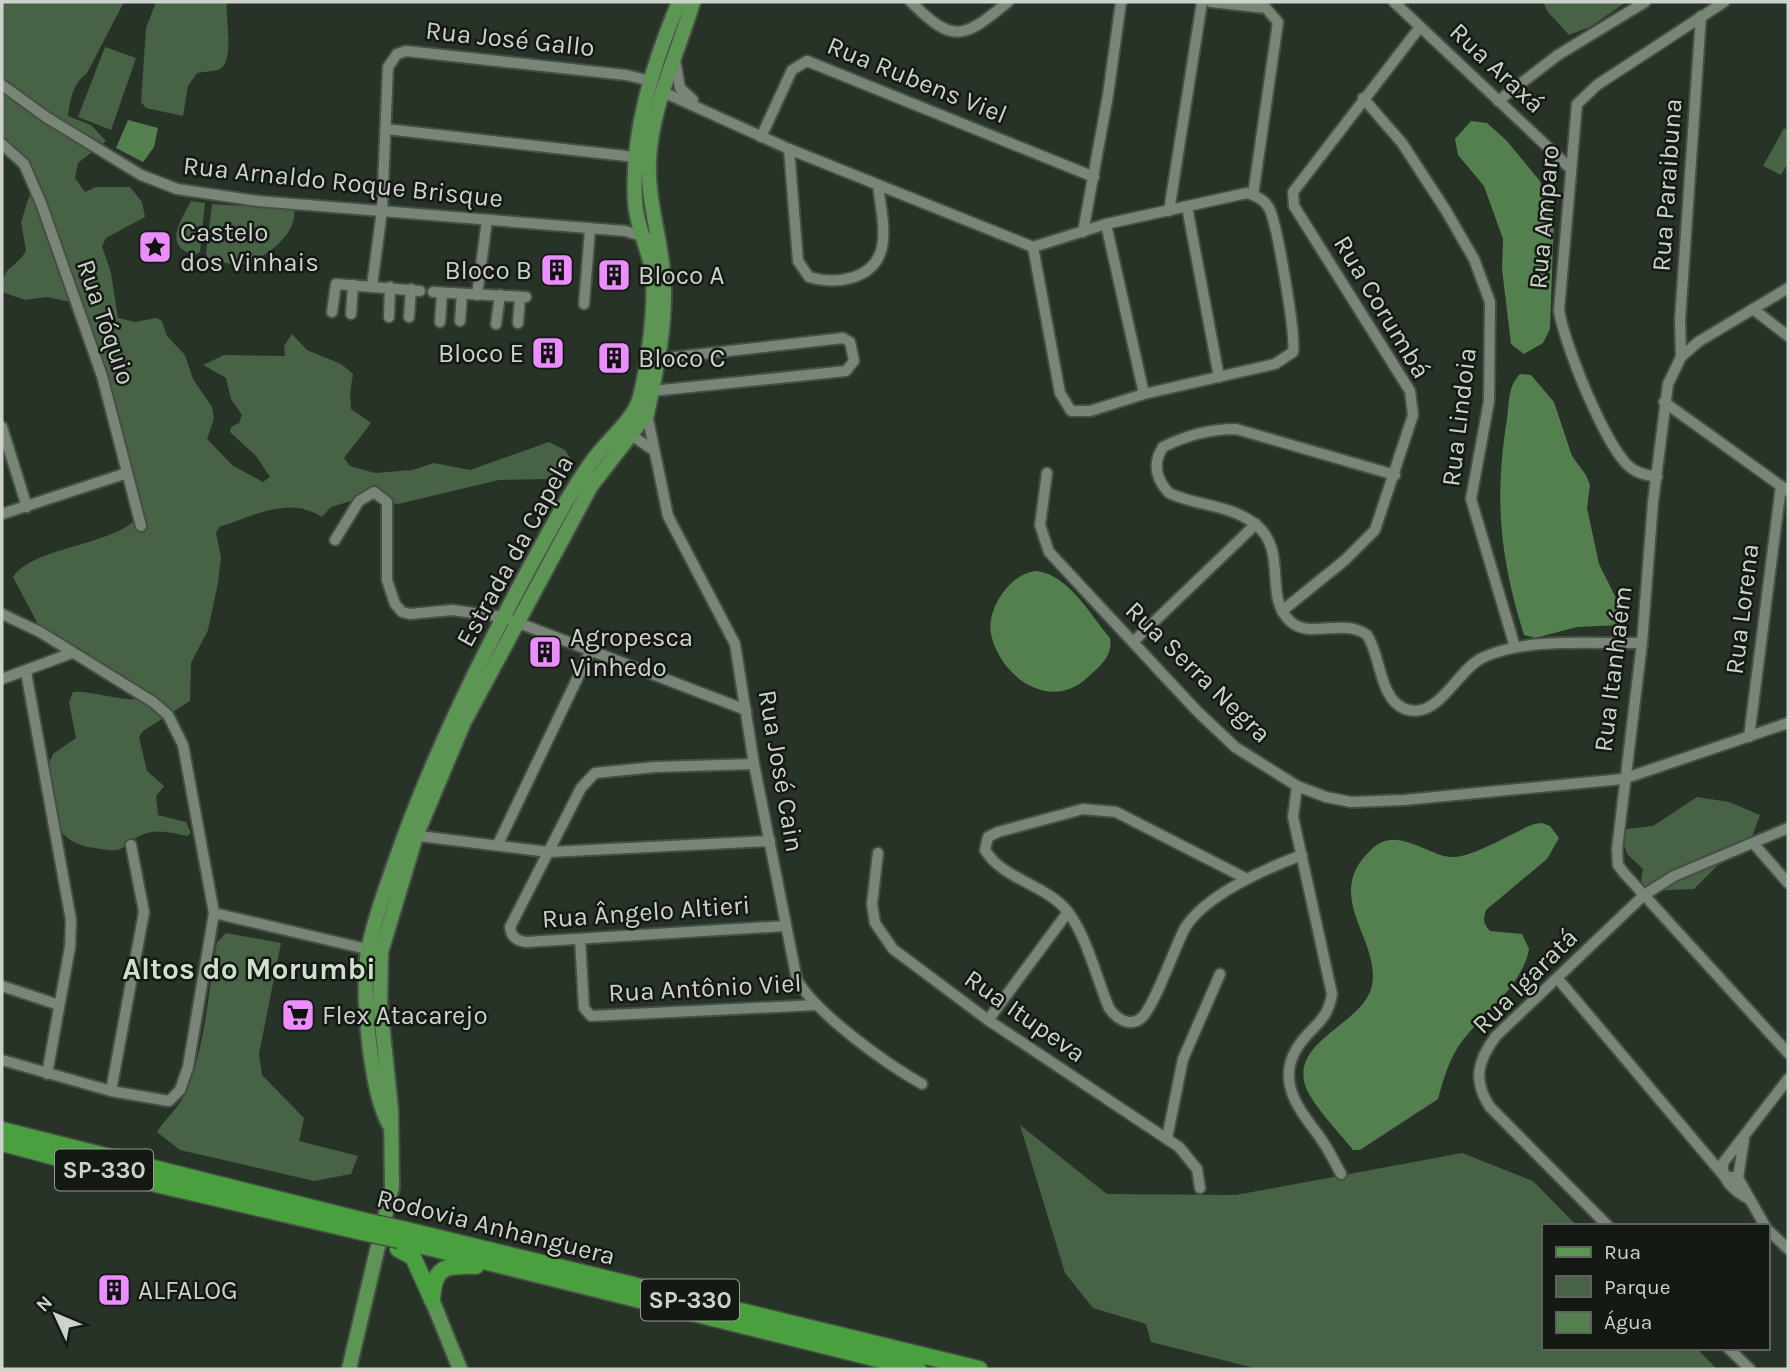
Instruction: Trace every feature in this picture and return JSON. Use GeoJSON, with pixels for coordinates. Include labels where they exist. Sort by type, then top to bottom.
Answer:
{"type":"FeatureCollection","features":[{"type":"Feature","properties":{"kind":"highway","name":"Rodovia Anhanguera"},"geometry":{"type":"LineString","coordinates":[[2,1130],[363,1231]]}},
{"type":"Feature","properties":{"kind":"highway","name":"Rodovia Anhanguera"},"geometry":{"type":"LineString","coordinates":[[2,1143],[160,1185],[363,1231],[918,1369]]}},
{"type":"Feature","properties":{"kind":"highway","name":"Rodovia Anhanguera"},"geometry":{"type":"LineString","coordinates":[[400,1240],[979,1369]]}},
{"type":"Feature","properties":{"kind":"highway"},"geometry":{"type":"LineString","coordinates":[[400,1240],[413,1257],[432,1300]]}},
{"type":"Feature","properties":{"kind":"highway"},"geometry":{"type":"LineString","coordinates":[[432,1300],[436,1277],[445,1268],[460,1265],[521,1270]]}},
{"type":"Feature","properties":{"kind":"main road","name":"Estrada da Capela"},"geometry":{"type":"LineString","coordinates":[[646,219],[635,205],[635,157],[651,81],[679,2]]}},
{"type":"Feature","properties":{"kind":"main road","name":"Estrada da Capela"},"geometry":{"type":"LineString","coordinates":[[411,835],[464,722],[590,486],[646,414],[658,359],[664,298],[646,219],[649,152],[663,92],[693,2]]}},
{"type":"Feature","properties":{"kind":"main road","name":"Estrada da Capela"},"geometry":{"type":"LineString","coordinates":[[349,1369],[392,1187],[389,1089],[374,951],[411,835],[429,767],[503,617],[565,503],[595,457],[632,434],[652,310],[650,238]]}},
{"type":"Feature","properties":{"kind":"main road"},"geometry":{"type":"LineString","coordinates":[[432,1300],[460,1369]]}},
{"type":"Feature","properties":{"kind":"street"},"geometry":{"type":"LineString","coordinates":[[911,2],[932,23],[956,33],[977,27],[1008,2]]}},
{"type":"Feature","properties":{"kind":"street"},"geometry":{"type":"LineString","coordinates":[[1083,232],[1121,2]]}},
{"type":"Feature","properties":{"kind":"street"},"geometry":{"type":"LineString","coordinates":[[1169,211],[1202,2]]}},
{"type":"Feature","properties":{"kind":"street"},"geometry":{"type":"LineString","coordinates":[[1211,2],[1266,8],[1278,22],[1250,194]]}},
{"type":"Feature","properties":{"kind":"street","name":"Rua Araxá"},"geometry":{"type":"LineString","coordinates":[[1394,2],[1570,168]]}},
{"type":"Feature","properties":{"kind":"street"},"geometry":{"type":"LineString","coordinates":[[1498,101],[1540,67],[1645,2]]}},
{"type":"Feature","properties":{"kind":"street","name":"Rua Amparo"},"geometry":{"type":"LineString","coordinates":[[1657,477],[1640,474],[1625,463],[1598,417],[1561,328],[1559,310],[1577,104],[1585,94],[1724,2]]}},
{"type":"Feature","properties":{"kind":"street","name":"Rua Paraibuna"},"geometry":{"type":"LineString","coordinates":[[1681,357],[1680,320],[1701,16]]}},
{"type":"Feature","properties":{"kind":"street","name":"Rua Corumbá"},"geometry":{"type":"LineString","coordinates":[[1282,611],[1366,541],[1375,530],[1413,415],[1410,391],[1293,202],[1294,188],[1420,27]]}},
{"type":"Feature","properties":{"kind":"street","name":"Rua José Gallo"},"geometry":{"type":"LineString","coordinates":[[372,286],[382,210],[388,67],[392,59],[406,51],[626,75],[651,81]]}},
{"type":"Feature","properties":{"kind":"street"},"geometry":{"type":"LineString","coordinates":[[675,57],[683,92],[712,114]]}},
{"type":"Feature","properties":{"kind":"street","name":"Rua Rubens Viel"},"geometry":{"type":"LineString","coordinates":[[761,137],[792,70],[807,61],[1094,177]]}},
{"type":"Feature","properties":{"kind":"street","name":"Rua Arnaldo Roque Brisque"},"geometry":{"type":"LineString","coordinates":[[2,85],[46,117],[141,175],[177,189],[232,198],[625,231],[650,238]]}},
{"type":"Feature","properties":{"kind":"street"},"geometry":{"type":"LineString","coordinates":[[663,92],[789,149],[1033,247],[1106,224],[1250,194]]}},
{"type":"Feature","properties":{"kind":"street","name":"Rua Lindoia"},"geometry":{"type":"LineString","coordinates":[[1363,98],[1402,143],[1445,209],[1474,259],[1490,302],[1489,401],[1471,499],[1515,647]]}},
{"type":"Feature","properties":{"kind":"street"},"geometry":{"type":"LineString","coordinates":[[386,129],[635,157]]}},
{"type":"Feature","properties":{"kind":"street","name":"Rua Tóquio"},"geometry":{"type":"LineString","coordinates":[[2,144],[24,164],[41,203],[102,376],[141,526]]}},
{"type":"Feature","properties":{"kind":"street"},"geometry":{"type":"LineString","coordinates":[[789,149],[798,261],[808,277],[820,280],[844,279],[856,277],[870,267],[883,244],[878,185]]}},
{"type":"Feature","properties":{"kind":"street"},"geometry":{"type":"LineString","coordinates":[[1033,247],[1059,393],[1066,407],[1078,412],[1090,411],[1144,394],[1275,364],[1293,352],[1294,331],[1270,210],[1250,194]]}},
{"type":"Feature","properties":{"kind":"street"},"geometry":{"type":"LineString","coordinates":[[1187,207],[1219,377]]}},
{"type":"Feature","properties":{"kind":"street"},"geometry":{"type":"LineString","coordinates":[[625,231],[646,219]]}},
{"type":"Feature","properties":{"kind":"street"},"geometry":{"type":"LineString","coordinates":[[477,295],[487,220]]}},
{"type":"Feature","properties":{"kind":"street"},"geometry":{"type":"LineString","coordinates":[[1106,224],[1144,394]]}},
{"type":"Feature","properties":{"kind":"street"},"geometry":{"type":"LineString","coordinates":[[584,303],[590,230]]}},
{"type":"Feature","properties":{"kind":"street"},"geometry":{"type":"LineString","coordinates":[[332,312],[336,284],[390,287],[415,290],[409,317]]}},
{"type":"Feature","properties":{"kind":"street"},"geometry":{"type":"LineString","coordinates":[[351,314],[353,285]]}},
{"type":"Feature","properties":{"kind":"street"},"geometry":{"type":"LineString","coordinates":[[389,317],[390,287]]}},
{"type":"Feature","properties":{"kind":"street"},"geometry":{"type":"LineString","coordinates":[[1681,357],[1699,342],[1788,288]]}},
{"type":"Feature","properties":{"kind":"street"},"geometry":{"type":"LineString","coordinates":[[440,322],[438,292],[523,297],[517,323]]}},
{"type":"Feature","properties":{"kind":"street"},"geometry":{"type":"LineString","coordinates":[[460,321],[462,294]]}},
{"type":"Feature","properties":{"kind":"street"},"geometry":{"type":"LineString","coordinates":[[496,324],[500,295]]}},
{"type":"Feature","properties":{"kind":"street"},"geometry":{"type":"LineString","coordinates":[[1754,309],[1788,336]]}},
{"type":"Feature","properties":{"kind":"street"},"geometry":{"type":"LineString","coordinates":[[652,391],[846,371],[854,361],[850,342],[843,338],[658,359]]}},
{"type":"Feature","properties":{"kind":"street","name":"Rua Itanhaém"},"geometry":{"type":"LineString","coordinates":[[1681,357],[1674,368],[1664,402],[1642,643],[1623,779],[1617,860],[1644,895],[1788,1053]]}},
{"type":"Feature","properties":{"kind":"street"},"geometry":{"type":"LineString","coordinates":[[1664,402],[1785,489]]}},
{"type":"Feature","properties":{"kind":"street","name":"Rua José Cain"},"geometry":{"type":"LineString","coordinates":[[646,414],[653,436],[653,450],[668,516],[735,644],[754,764],[797,979],[817,1005],[902,1073],[922,1084]]}},
{"type":"Feature","properties":{"kind":"street"},"geometry":{"type":"LineString","coordinates":[[2,427],[27,506]]}},
{"type":"Feature","properties":{"kind":"street"},"geometry":{"type":"LineString","coordinates":[[1395,475],[1236,429],[1208,432],[1163,447],[1158,455],[1157,476],[1169,493],[1233,510],[1255,524],[1271,543],[1282,611],[1295,625],[1304,629],[1349,626],[1367,635],[1390,697],[1406,709],[1415,711],[1434,705],[1467,669],[1481,659],[1515,647],[1642,643]]}},
{"type":"Feature","properties":{"kind":"street"},"geometry":{"type":"LineString","coordinates":[[632,434],[653,436]]}},
{"type":"Feature","properties":{"kind":"street"},"geometry":{"type":"LineString","coordinates":[[632,434],[653,450]]}},
{"type":"Feature","properties":{"kind":"street"},"geometry":{"type":"LineString","coordinates":[[2,514],[127,472]]}},
{"type":"Feature","properties":{"kind":"street","name":"Rua Serra Negra"},"geometry":{"type":"LineString","coordinates":[[1047,473],[1040,525],[1042,540],[1049,552],[1235,747],[1297,786],[1326,797],[1351,802],[1623,779],[1788,723]]}},
{"type":"Feature","properties":{"kind":"street","name":"Rua Lorena"},"geometry":{"type":"LineString","coordinates":[[1749,737],[1785,489]]}},
{"type":"Feature","properties":{"kind":"street"},"geometry":{"type":"LineString","coordinates":[[335,540],[359,502],[369,493],[382,496],[389,511],[387,580],[395,604],[402,612],[410,614],[452,610],[503,617],[746,710]]}},
{"type":"Feature","properties":{"kind":"street"},"geometry":{"type":"LineString","coordinates":[[1133,642],[1255,524]]}},
{"type":"Feature","properties":{"kind":"street"},"geometry":{"type":"LineString","coordinates":[[2,614],[14,617],[153,702],[169,715],[183,745],[214,913],[182,1085],[175,1097],[164,1102],[111,1091],[2,1060]]}},
{"type":"Feature","properties":{"kind":"street"},"geometry":{"type":"LineString","coordinates":[[498,844],[590,652]]}},
{"type":"Feature","properties":{"kind":"street"},"geometry":{"type":"LineString","coordinates":[[2,679],[72,653]]}},
{"type":"Feature","properties":{"kind":"street"},"geometry":{"type":"LineString","coordinates":[[26,671],[71,920],[70,947],[47,1074]]}},
{"type":"Feature","properties":{"kind":"street"},"geometry":{"type":"LineString","coordinates":[[548,852],[581,788],[595,773],[620,769],[754,764]]}},
{"type":"Feature","properties":{"kind":"street"},"geometry":{"type":"LineString","coordinates":[[1297,786],[1293,817],[1332,994],[1329,1011],[1298,1046],[1288,1075],[1296,1106],[1321,1139],[1341,1174]]}},
{"type":"Feature","properties":{"kind":"street"},"geometry":{"type":"LineString","coordinates":[[1247,879],[1116,812],[1083,809],[988,837],[985,850],[992,862],[1056,901],[1068,912],[1114,1015],[1127,1022],[1136,1021],[1147,1013],[1180,939],[1193,918],[1247,879],[1302,855]]}},
{"type":"Feature","properties":{"kind":"street","name":"Rua Igaratá"},"geometry":{"type":"LineString","coordinates":[[1606,1224],[1490,1107],[1480,1093],[1477,1078],[1480,1062],[1496,1035],[1559,979],[1644,895],[1674,876],[1788,828]]}},
{"type":"Feature","properties":{"kind":"street"},"geometry":{"type":"LineString","coordinates":[[411,835],[548,852],[770,841]]}},
{"type":"Feature","properties":{"kind":"street"},"geometry":{"type":"LineString","coordinates":[[1754,844],[1788,883]]}},
{"type":"Feature","properties":{"kind":"street"},"geometry":{"type":"LineString","coordinates":[[111,1091],[144,912],[131,845]]}},
{"type":"Feature","properties":{"kind":"street","name":"Rua Ângelo Altieri"},"geometry":{"type":"LineString","coordinates":[[548,852],[510,927],[511,933],[518,941],[786,926]]}},
{"type":"Feature","properties":{"kind":"street","name":"Rua Itupeva"},"geometry":{"type":"LineString","coordinates":[[878,853],[872,904],[875,923],[893,949],[988,1020],[1167,1138],[1197,1169],[1200,1188]]}},
{"type":"Feature","properties":{"kind":"street"},"geometry":{"type":"LineString","coordinates":[[988,1020],[1068,912]]}},
{"type":"Feature","properties":{"kind":"street"},"geometry":{"type":"LineString","coordinates":[[214,913],[374,951]]}},
{"type":"Feature","properties":{"kind":"street","name":"Rua Antônio Viel"},"geometry":{"type":"LineString","coordinates":[[580,939],[584,1007],[591,1016],[817,1005]]}},
{"type":"Feature","properties":{"kind":"street"},"geometry":{"type":"LineString","coordinates":[[1167,1138],[1184,1059],[1220,974]]}},
{"type":"Feature","properties":{"kind":"street"},"geometry":{"type":"LineString","coordinates":[[1559,979],[1711,1157],[1737,1192],[1749,1199]]}},
{"type":"Feature","properties":{"kind":"street"},"geometry":{"type":"LineString","coordinates":[[2,986],[59,1005]]}},
{"type":"Feature","properties":{"kind":"street"},"geometry":{"type":"LineString","coordinates":[[1724,1176],[1722,1166],[1726,1158],[1745,1136],[1756,1117],[1788,1081]]}},
{"type":"Feature","properties":{"kind":"street"},"geometry":{"type":"LineString","coordinates":[[1745,1136],[1738,1178],[1764,1224]]}},
{"type":"Feature","properties":{"kind":"street"},"geometry":{"type":"LineString","coordinates":[[1711,1157],[1739,1161]]}},
{"type":"Feature","properties":{"kind":"street"},"geometry":{"type":"LineString","coordinates":[[1724,1176],[1738,1178]]}},
{"type":"Feature","properties":{"kind":"street"},"geometry":{"type":"LineString","coordinates":[[1769,1230],[1788,1249]]}},
{"type":"Feature","properties":{"kind":"street"},"geometry":{"type":"LineString","coordinates":[[1730,1350],[1750,1369]]}},
{"type":"Feature","properties":{"kind":"green space"},"geometry":{"type":"Polygon","coordinates":[[[2,2],[124,2],[71,98],[68,116],[91,125],[106,141],[78,163],[75,178],[85,192],[96,187],[130,187],[142,202],[145,217],[106,238],[102,246],[111,273],[118,318],[135,322],[156,318],[162,321],[167,336],[185,355],[193,379],[212,407],[214,419],[207,439],[232,465],[263,482],[270,477],[256,456],[230,432],[231,427],[239,423],[242,415],[231,399],[226,378],[203,365],[224,355],[285,356],[284,346],[292,334],[307,350],[341,364],[353,374],[351,409],[371,423],[344,458],[350,466],[375,473],[412,470],[434,463],[470,470],[549,442],[565,450],[570,458],[570,466],[564,474],[552,479],[499,480],[398,504],[361,498],[331,507],[322,517],[296,508],[283,508],[219,527],[216,533],[221,557],[218,583],[208,630],[191,663],[190,701],[143,731],[139,737],[147,771],[164,786],[156,796],[158,815],[186,822],[191,833],[187,836],[151,832],[117,850],[79,844],[59,829],[49,791],[50,761],[53,754],[76,738],[69,702],[73,692],[138,698],[40,628],[13,577],[37,559],[109,535],[136,519],[97,358],[71,302],[46,297],[25,300],[2,292],[6,272],[26,251],[21,222],[30,194],[29,175],[2,149],[2,2]]]}},
{"type":"Feature","properties":{"kind":"green space"},"geometry":{"type":"Polygon","coordinates":[[[156,2],[227,2],[228,48],[225,64],[218,70],[197,73],[188,86],[183,116],[146,108],[141,102],[146,28],[156,2]]]}},
{"type":"Feature","properties":{"kind":"green space"},"geometry":{"type":"Polygon","coordinates":[[[1543,2],[1626,2],[1590,27],[1569,35],[1548,12],[1543,2]]]}},
{"type":"Feature","properties":{"kind":"green space"},"geometry":{"type":"Polygon","coordinates":[[[105,47],[136,58],[111,130],[78,117],[105,47]]]}},
{"type":"Feature","properties":{"kind":"green space"},"geometry":{"type":"Polygon","coordinates":[[[1784,128],[1788,131],[1788,163],[1781,175],[1763,166],[1784,128]]]}},
{"type":"Feature","properties":{"kind":"green space"},"geometry":{"type":"Polygon","coordinates":[[[191,201],[205,203],[200,252],[195,255],[179,246],[177,239],[179,225],[191,201]]]}},
{"type":"Feature","properties":{"kind":"green space"},"geometry":{"type":"Polygon","coordinates":[[[212,204],[294,209],[294,218],[285,236],[261,257],[243,264],[226,263],[209,260],[206,254],[212,204]]]}},
{"type":"Feature","properties":{"kind":"green space"},"geometry":{"type":"Polygon","coordinates":[[[1697,797],[1729,802],[1760,815],[1749,845],[1721,862],[1694,889],[1653,891],[1645,887],[1641,880],[1643,869],[1627,854],[1621,835],[1626,829],[1653,826],[1697,797]]]}},
{"type":"Feature","properties":{"kind":"green space"},"geometry":{"type":"Polygon","coordinates":[[[226,933],[281,943],[259,1054],[262,1075],[304,1118],[299,1141],[358,1156],[351,1174],[314,1181],[180,1150],[157,1132],[181,1101],[190,1081],[201,1043],[217,942],[226,933]]]}},
{"type":"Feature","properties":{"kind":"green space"},"geometry":{"type":"Polygon","coordinates":[[[1020,1125],[1107,1194],[1236,1195],[1462,1153],[1533,1181],[1575,1224],[1542,1224],[1542,1350],[1698,1350],[1717,1369],[1258,1369],[1151,1342],[1146,1324],[1093,1308],[1065,1273],[1020,1125]]]}},
{"type":"Feature","properties":{"kind":"water"},"geometry":{"type":"Polygon","coordinates":[[[128,120],[158,128],[154,147],[143,162],[116,148],[128,120]]]}},
{"type":"Feature","properties":{"kind":"water"},"geometry":{"type":"Polygon","coordinates":[[[1471,121],[1487,123],[1506,140],[1540,181],[1554,218],[1550,329],[1543,343],[1524,354],[1511,344],[1502,269],[1503,239],[1484,186],[1458,155],[1455,139],[1471,121]]]}},
{"type":"Feature","properties":{"kind":"water"},"geometry":{"type":"Polygon","coordinates":[[[1520,374],[1531,375],[1554,402],[1572,456],[1586,475],[1590,485],[1587,508],[1599,564],[1624,614],[1622,625],[1577,627],[1535,638],[1524,635],[1509,580],[1500,503],[1509,401],[1513,384],[1520,374]]]}},
{"type":"Feature","properties":{"kind":"water"},"geometry":{"type":"Polygon","coordinates":[[[1037,571],[1049,574],[1069,588],[1110,638],[1110,651],[1101,665],[1073,688],[1058,692],[1028,685],[1016,676],[996,650],[991,634],[992,614],[1002,594],[1018,578],[1037,571]]]}},
{"type":"Feature","properties":{"kind":"water"},"geometry":{"type":"Polygon","coordinates":[[[1534,824],[1550,826],[1559,838],[1547,859],[1486,910],[1484,916],[1490,931],[1522,934],[1529,949],[1518,977],[1458,1047],[1438,1099],[1360,1150],[1353,1150],[1311,1098],[1304,1081],[1304,1066],[1310,1053],[1320,1042],[1357,1010],[1367,998],[1372,985],[1368,950],[1352,899],[1352,882],[1358,865],[1374,847],[1383,842],[1402,841],[1441,855],[1459,856],[1480,850],[1534,824]]]}},
{"type":"Feature","properties":{"kind":"place","name":"Castelo dos Vinhais"},"geometry":{"type":"Point","coordinates":[155,247]}},
{"type":"Feature","properties":{"kind":"place","name":"Bloco B"},"geometry":{"type":"Point","coordinates":[557,270]}},
{"type":"Feature","properties":{"kind":"place","name":"Bloco A"},"geometry":{"type":"Point","coordinates":[614,275]}},
{"type":"Feature","properties":{"kind":"place","name":"Bloco E"},"geometry":{"type":"Point","coordinates":[548,353]}},
{"type":"Feature","properties":{"kind":"place","name":"Bloco C"},"geometry":{"type":"Point","coordinates":[614,358]}},
{"type":"Feature","properties":{"kind":"place","name":"Agropesca Vinhedo"},"geometry":{"type":"Point","coordinates":[545,652]}},
{"type":"Feature","properties":{"kind":"place","name":"Flex Atacarejo"},"geometry":{"type":"Point","coordinates":[298,1015]}},
{"type":"Feature","properties":{"kind":"place","name":"ALFALOG"},"geometry":{"type":"Point","coordinates":[114,1290]}},
{"type":"Feature","properties":{"kind":"district","name":"Altos do Morumbi"},"geometry":{"type":"Point","coordinates":[249,969]}}]}
